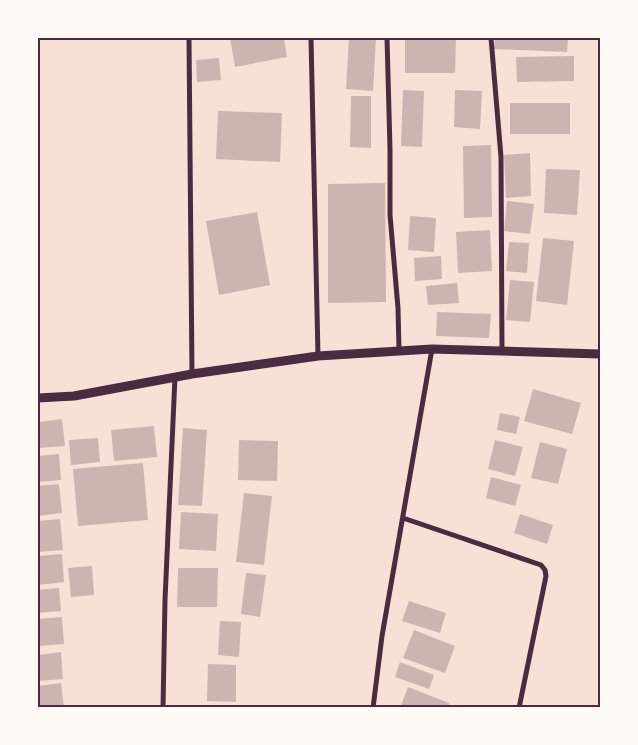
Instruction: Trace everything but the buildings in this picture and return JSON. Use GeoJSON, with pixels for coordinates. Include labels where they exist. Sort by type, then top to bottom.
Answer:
{"type":"FeatureCollection","features":[{"type":"Feature","properties":{"kind":"street"},"geometry":{"type":"LineString","coordinates":[[189,38],[192,374]]}},
{"type":"Feature","properties":{"kind":"street"},"geometry":{"type":"LineString","coordinates":[[311,38],[318,356]]}},
{"type":"Feature","properties":{"kind":"street"},"geometry":{"type":"LineString","coordinates":[[387,38],[390,215],[398,308],[399,350]]}},
{"type":"Feature","properties":{"kind":"street"},"geometry":{"type":"LineString","coordinates":[[490,38],[501,157],[502,350]]}},
{"type":"Feature","properties":{"kind":"street"},"geometry":{"type":"LineString","coordinates":[[373,708],[382,636],[432,349]]}},
{"type":"Feature","properties":{"kind":"street"},"geometry":{"type":"LineString","coordinates":[[38,398],[74,396],[192,374],[318,356],[432,349],[600,354]]}},
{"type":"Feature","properties":{"kind":"street"},"geometry":{"type":"LineString","coordinates":[[163,708],[165,600],[175,377]]}},
{"type":"Feature","properties":{"kind":"street"},"geometry":{"type":"LineString","coordinates":[[403,518],[541,565],[545,570],[546,576],[519,708]]}}]}
